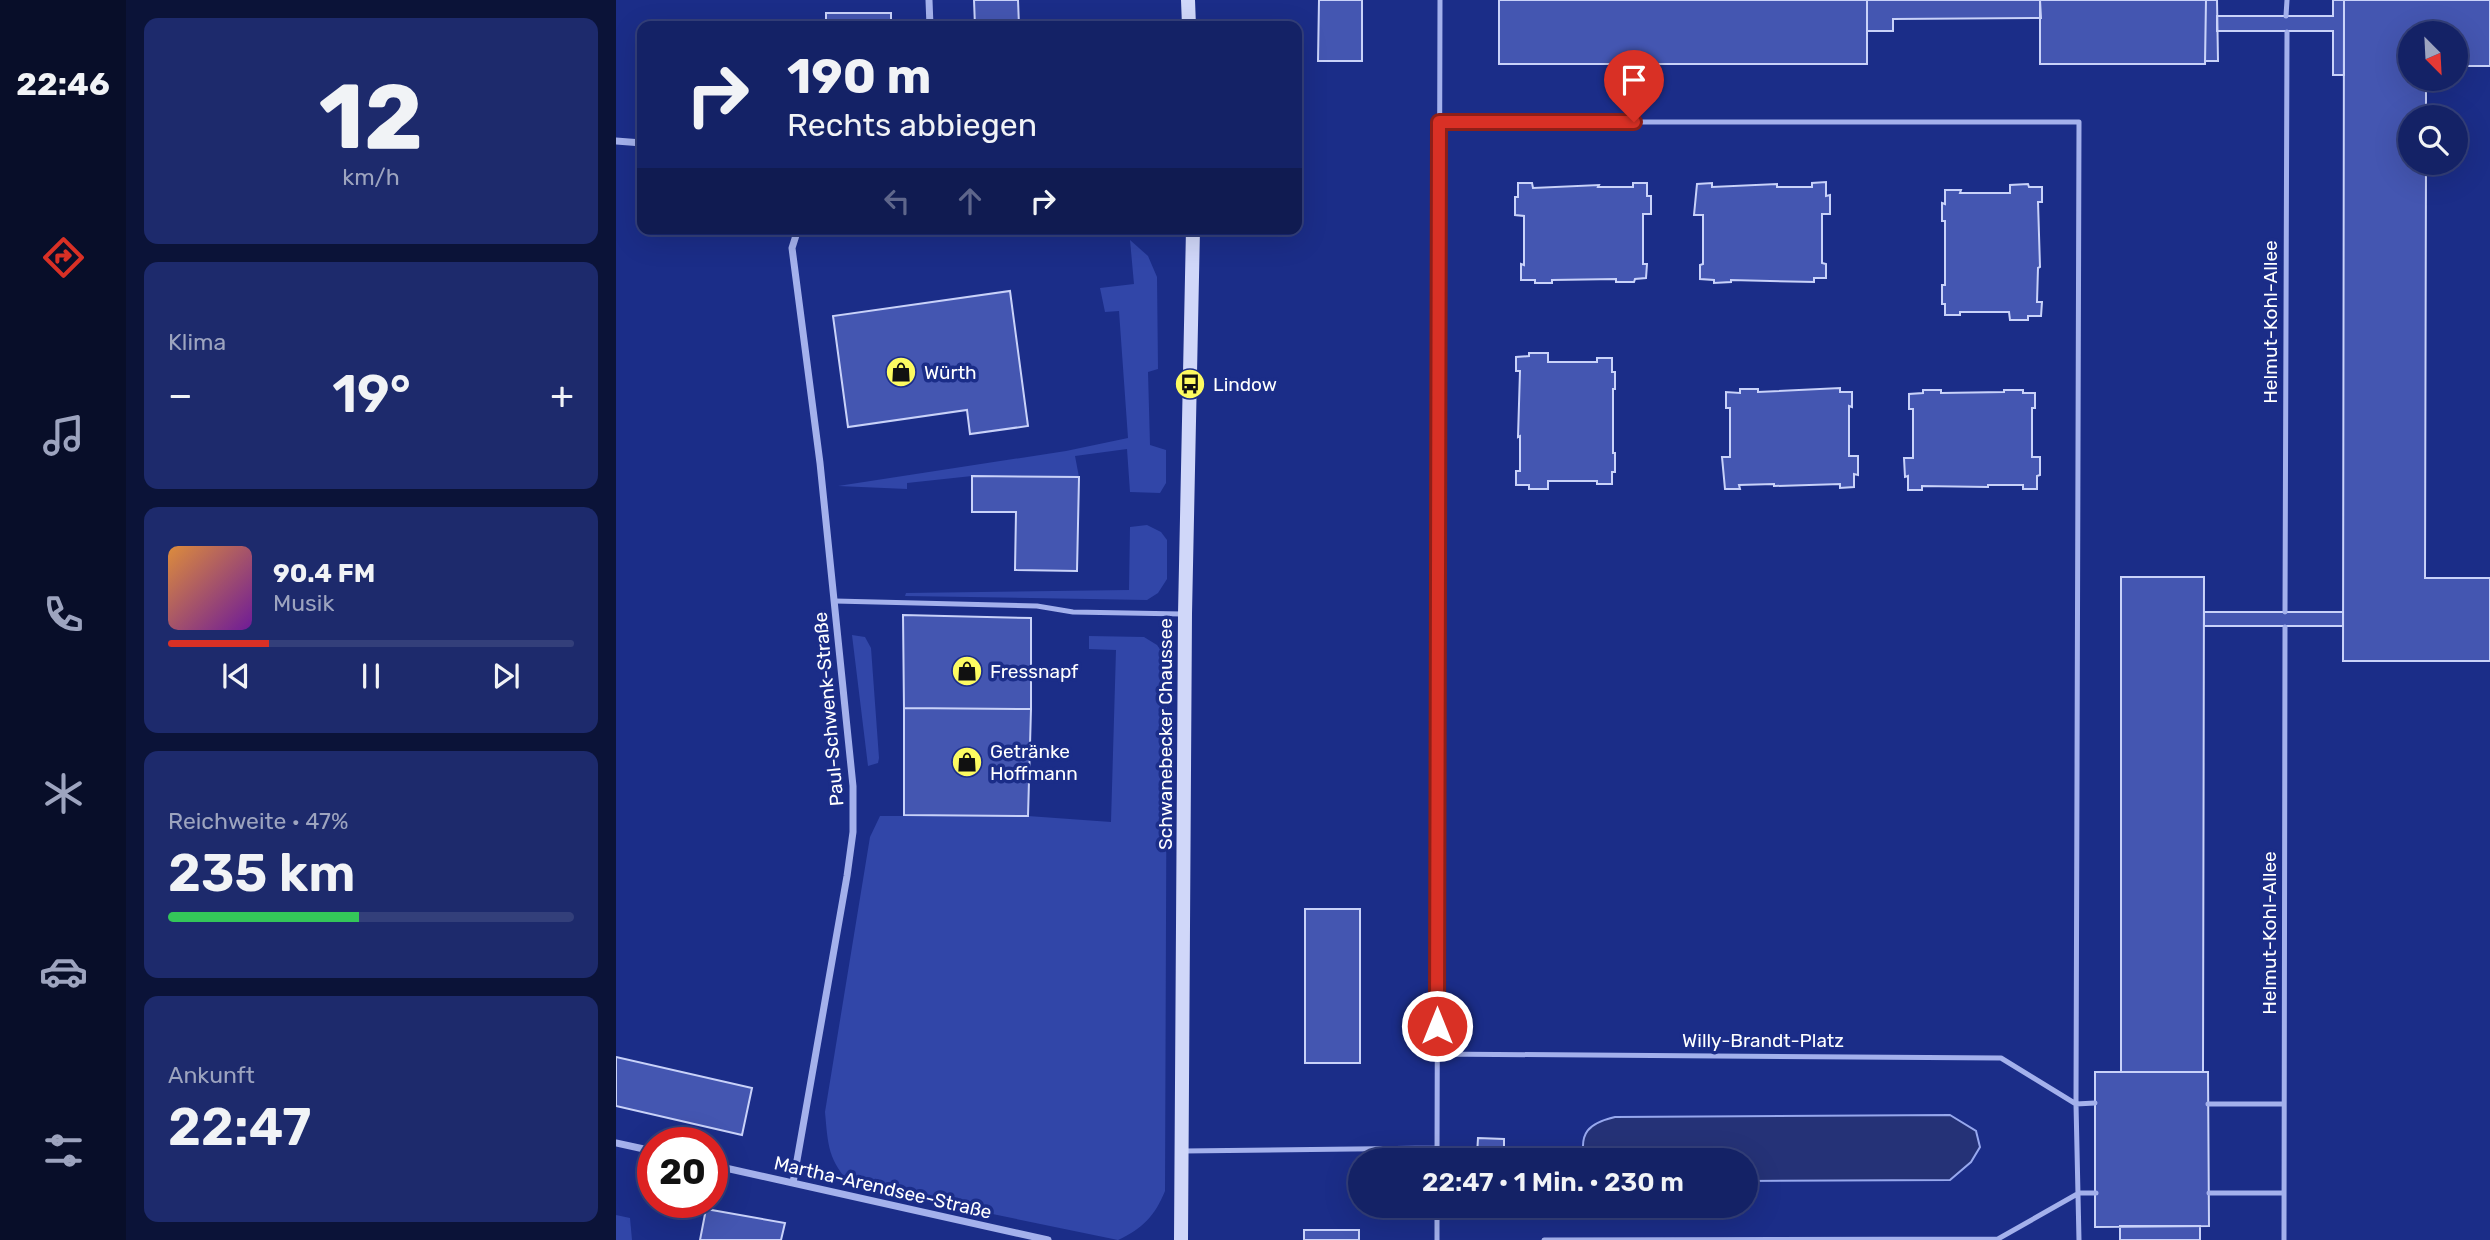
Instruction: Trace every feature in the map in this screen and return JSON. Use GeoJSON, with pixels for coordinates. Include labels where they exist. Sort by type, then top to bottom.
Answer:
{"type":"FeatureCollection","features":[{"type":"Feature","properties":{"kind":"main road"},"geometry":{"type":"LineString","coordinates":[[1188,0],[1189,21]]}},
{"type":"Feature","properties":{"kind":"main road","name":"Schwanebecker Chaussee"},"geometry":{"type":"LineString","coordinates":[[1181,1240],[1185,614],[1193,235]]}},
{"type":"Feature","properties":{"kind":"street"},"geometry":{"type":"LineString","coordinates":[[929,0],[930,21]]}},
{"type":"Feature","properties":{"kind":"street"},"geometry":{"type":"LineString","coordinates":[[616,141],[637,143]]}},
{"type":"Feature","properties":{"kind":"street","name":"Paul-Schwenk-Straße"},"geometry":{"type":"LineString","coordinates":[[793,1183],[853,832],[853,786],[835,601],[792,248],[796,235]]}},
{"type":"Feature","properties":{"kind":"street"},"geometry":{"type":"LineString","coordinates":[[616,1143],[637,1148]]}},
{"type":"Feature","properties":{"kind":"street","name":"Martha-Arendsee-Straße"},"geometry":{"type":"LineString","coordinates":[[728,1169],[1048,1240]]}},
{"type":"Feature","properties":{"kind":"lane"},"geometry":{"type":"LineString","coordinates":[[1437,1148],[1440,0]]}},
{"type":"Feature","properties":{"kind":"lane"},"geometry":{"type":"LineString","coordinates":[[2287,0],[2287,16]]}},
{"type":"Feature","properties":{"kind":"lane","name":"Helmut-Kohl-Allee"},"geometry":{"type":"LineString","coordinates":[[2285,612],[2287,32]]}},
{"type":"Feature","properties":{"kind":"lane"},"geometry":{"type":"LineString","coordinates":[[1439,122],[2079,122],[2076,1104],[2079,1240]]}},
{"type":"Feature","properties":{"kind":"lane"},"geometry":{"type":"LineString","coordinates":[[835,601],[1037,606],[1073,612],[1185,614]]}},
{"type":"Feature","properties":{"kind":"lane","name":"Helmut-Kohl-Allee"},"geometry":{"type":"LineString","coordinates":[[2284,1240],[2285,626]]}},
{"type":"Feature","properties":{"kind":"lane","name":"Willy-Brandt-Platz"},"geometry":{"type":"LineString","coordinates":[[1437,1054],[2001,1058],[2076,1104]]}},
{"type":"Feature","properties":{"kind":"lane"},"geometry":{"type":"LineString","coordinates":[[2076,1104],[2095,1103]]}},
{"type":"Feature","properties":{"kind":"lane"},"geometry":{"type":"LineString","coordinates":[[2208,1104],[2284,1104]]}},
{"type":"Feature","properties":{"kind":"lane"},"geometry":{"type":"LineString","coordinates":[[1182,1151],[1348,1149]]}},
{"type":"Feature","properties":{"kind":"lane"},"geometry":{"type":"LineString","coordinates":[[1544,1240],[1998,1239],[2079,1193],[2096,1193]]}},
{"type":"Feature","properties":{"kind":"lane"},"geometry":{"type":"LineString","coordinates":[[2209,1193],[2284,1193]]}},
{"type":"Feature","properties":{"kind":"lane"},"geometry":{"type":"LineString","coordinates":[[1437,1218],[1437,1240]]}},
{"type":"Feature","properties":{"kind":"shaded area"},"geometry":{"type":"Polygon","coordinates":[[[1130,240],[1148,256],[1157,277],[1158,369],[1148,372],[1150,445],[1166,450],[1166,483],[1160,493],[1130,492],[1127,449],[1075,456],[1079,477],[972,476],[907,483],[907,489],[838,486],[1066,451],[1128,438],[1119,311],[1105,312],[1100,288],[1134,284],[1130,240]]]}},
{"type":"Feature","properties":{"kind":"shaded area"},"geometry":{"type":"Polygon","coordinates":[[[1147,525],[1161,532],[1167,540],[1167,579],[1158,593],[1147,600],[905,596],[906,593],[1129,590],[1130,527],[1147,525]]]}},
{"type":"Feature","properties":{"kind":"shaded area"},"geometry":{"type":"Polygon","coordinates":[[[852,635],[865,637],[871,648],[879,758],[878,763],[868,766],[852,635]]]}},
{"type":"Feature","properties":{"kind":"shaded area"},"geometry":{"type":"Polygon","coordinates":[[[1089,636],[1144,637],[1157,645],[1167,659],[1165,1191],[1147,1221],[1118,1240],[852,1185],[838,1168],[831,1152],[825,1112],[870,837],[880,816],[1028,816],[1111,822],[1116,650],[1089,649],[1089,636]]]}},
{"type":"Feature","properties":{"kind":"shaded area"},"geometry":{"type":"Polygon","coordinates":[[[616,1215],[630,1218],[632,1240],[616,1240],[616,1215]]]}},
{"type":"Feature","properties":{"kind":"water"},"geometry":{"type":"Polygon","coordinates":[[[1950,1115],[1976,1131],[1980,1147],[1971,1162],[1950,1180],[1758,1181],[1758,1148],[1583,1148],[1585,1136],[1592,1126],[1615,1117],[1950,1115]]]}},
{"type":"Feature","properties":{"kind":"building"},"geometry":{"type":"Polygon","coordinates":[[[974,0],[1018,0],[1019,21],[975,21],[974,0]]]}},
{"type":"Feature","properties":{"kind":"building"},"geometry":{"type":"Polygon","coordinates":[[[1319,0],[1362,0],[1362,61],[1318,61],[1319,0]]]}},
{"type":"Feature","properties":{"kind":"building"},"geometry":{"type":"Polygon","coordinates":[[[1499,0],[1867,0],[1867,64],[1499,64],[1499,0]]]}},
{"type":"Feature","properties":{"kind":"building"},"geometry":{"type":"Polygon","coordinates":[[[1867,0],[2040,0],[2041,18],[1893,19],[1893,31],[1867,31],[1867,0]]]}},
{"type":"Feature","properties":{"kind":"building"},"geometry":{"type":"Polygon","coordinates":[[[2040,0],[2206,0],[2205,64],[2040,64],[2040,0]]]}},
{"type":"Feature","properties":{"kind":"building"},"geometry":{"type":"Polygon","coordinates":[[[2206,0],[2217,0],[2218,61],[2205,61],[2206,0]]]}},
{"type":"Feature","properties":{"kind":"building"},"geometry":{"type":"Polygon","coordinates":[[[2333,0],[2344,0],[2344,75],[2333,75],[2333,31],[2217,31],[2217,16],[2333,16],[2333,0]]]}},
{"type":"Feature","properties":{"kind":"building"},"geometry":{"type":"Polygon","coordinates":[[[2344,0],[2490,0],[2490,66],[2468,66],[2468,21],[2398,21],[2398,91],[2426,91],[2426,105],[2398,105],[2398,175],[2426,175],[2425,578],[2490,578],[2490,661],[2343,661],[2344,0]]]}},
{"type":"Feature","properties":{"kind":"building"},"geometry":{"type":"Polygon","coordinates":[[[826,13],[891,13],[891,21],[826,21],[826,13]]]}},
{"type":"Feature","properties":{"kind":"building"},"geometry":{"type":"Polygon","coordinates":[[[1826,182],[1826,196],[1830,195],[1830,214],[1822,214],[1822,263],[1826,264],[1826,278],[1814,278],[1814,282],[1731,280],[1714,283],[1714,280],[1700,279],[1700,265],[1703,264],[1703,215],[1694,215],[1697,184],[1712,183],[1712,187],[1777,184],[1777,187],[1812,187],[1812,183],[1826,182]]]}},
{"type":"Feature","properties":{"kind":"building"},"geometry":{"type":"Polygon","coordinates":[[[1518,183],[1532,183],[1533,188],[1599,185],[1598,187],[1633,187],[1633,183],[1647,183],[1647,196],[1651,196],[1651,214],[1643,214],[1643,264],[1647,264],[1646,278],[1635,279],[1634,282],[1616,282],[1616,279],[1552,280],[1552,283],[1535,283],[1535,280],[1521,280],[1521,264],[1524,265],[1524,216],[1515,215],[1518,183]]]}},
{"type":"Feature","properties":{"kind":"building"},"geometry":{"type":"Polygon","coordinates":[[[2028,184],[2029,187],[2042,187],[2042,202],[2038,202],[2040,267],[2037,302],[2042,302],[2041,316],[2028,316],[2028,320],[2010,320],[2009,312],[1960,312],[1960,315],[1945,315],[1945,304],[1942,304],[1942,285],[1945,285],[1945,221],[1942,221],[1942,203],[1945,204],[1945,190],[1961,190],[1960,193],[2010,193],[2010,185],[2028,184]]]}},
{"type":"Feature","properties":{"kind":"building"},"geometry":{"type":"Polygon","coordinates":[[[1010,291],[1028,426],[970,434],[967,410],[848,427],[833,316],[1010,291]]]}},
{"type":"Feature","properties":{"kind":"building"},"geometry":{"type":"Polygon","coordinates":[[[1529,353],[1548,353],[1548,362],[1597,362],[1597,358],[1612,358],[1612,372],[1615,372],[1615,472],[1612,472],[1612,484],[1597,484],[1597,481],[1548,481],[1548,489],[1529,489],[1529,485],[1516,485],[1516,471],[1520,471],[1520,371],[1516,371],[1516,357],[1529,356],[1529,353]]]}},
{"type":"Feature","properties":{"kind":"building"},"geometry":{"type":"Polygon","coordinates":[[[1840,388],[1840,392],[1852,392],[1852,407],[1849,406],[1849,456],[1858,456],[1858,475],[1854,474],[1854,487],[1840,488],[1840,484],[1774,484],[1739,485],[1740,489],[1725,489],[1722,457],[1730,457],[1730,408],[1726,408],[1726,392],[1740,393],[1740,389],[1758,389],[1758,392],[1840,388]]]}},
{"type":"Feature","properties":{"kind":"building"},"geometry":{"type":"Polygon","coordinates":[[[1923,390],[1941,390],[1941,393],[2023,390],[2023,393],[2035,393],[2035,408],[2032,408],[2032,457],[2040,457],[2037,489],[2023,489],[2023,485],[1988,485],[1922,486],[1922,490],[1908,490],[1904,458],[1913,458],[1913,409],[1909,409],[1909,394],[1923,393],[1923,390]]]}},
{"type":"Feature","properties":{"kind":"building"},"geometry":{"type":"Polygon","coordinates":[[[972,476],[1079,477],[1077,571],[1015,570],[1016,512],[972,512],[972,476]]]}},
{"type":"Feature","properties":{"kind":"building"},"geometry":{"type":"Polygon","coordinates":[[[2121,577],[2204,577],[2203,1072],[2121,1072],[2121,577]]]}},
{"type":"Feature","properties":{"kind":"building"},"geometry":{"type":"Polygon","coordinates":[[[2204,612],[2343,612],[2343,626],[2204,626],[2204,612]]]}},
{"type":"Feature","properties":{"kind":"building","name":"Fressnapf"},"geometry":{"type":"Polygon","coordinates":[[[903,615],[1031,618],[1031,709],[904,708],[903,615]]]}},
{"type":"Feature","properties":{"kind":"building","name":"Getränke Hoffmann"},"geometry":{"type":"Polygon","coordinates":[[[904,708],[1031,709],[1028,816],[904,815],[904,708]]]}},
{"type":"Feature","properties":{"kind":"building"},"geometry":{"type":"Polygon","coordinates":[[[1305,909],[1360,909],[1360,1063],[1305,1063],[1305,909]]]}},
{"type":"Feature","properties":{"kind":"building"},"geometry":{"type":"Polygon","coordinates":[[[616,1057],[752,1088],[742,1135],[728,1132],[728,1127],[707,1127],[616,1106],[616,1057]]]}},
{"type":"Feature","properties":{"kind":"building"},"geometry":{"type":"Polygon","coordinates":[[[2095,1072],[2208,1072],[2209,1226],[2095,1227],[2095,1072]]]}},
{"type":"Feature","properties":{"kind":"building"},"geometry":{"type":"Polygon","coordinates":[[[1478,1138],[1504,1139],[1504,1148],[1477,1148],[1478,1138]]]}},
{"type":"Feature","properties":{"kind":"building"},"geometry":{"type":"Polygon","coordinates":[[[728,1213],[785,1223],[781,1240],[700,1240],[704,1218],[728,1218],[728,1213]]]}},
{"type":"Feature","properties":{"kind":"building"},"geometry":{"type":"Polygon","coordinates":[[[2120,1226],[2200,1226],[2200,1240],[2120,1240],[2120,1226]]]}},
{"type":"Feature","properties":{"kind":"building"},"geometry":{"type":"Polygon","coordinates":[[[1304,1230],[1359,1230],[1359,1240],[1304,1240],[1304,1230]]]}},
{"type":"Feature","properties":{"kind":"place","name":"Würth"},"geometry":{"type":"Point","coordinates":[901,372]}},
{"type":"Feature","properties":{"kind":"place","name":"Lindow"},"geometry":{"type":"Point","coordinates":[1190,384]}},
{"type":"Feature","properties":{"kind":"place","name":"Fressnapf"},"geometry":{"type":"Point","coordinates":[967,671]}},
{"type":"Feature","properties":{"kind":"place","name":"Getränke Hoffmann"},"geometry":{"type":"Point","coordinates":[967,762]}},
{"type":"Feature","properties":{"kind":"route"},"geometry":{"type":"LineString","coordinates":[[1437,1026],[1439,122],[1634,122]]}}]}
